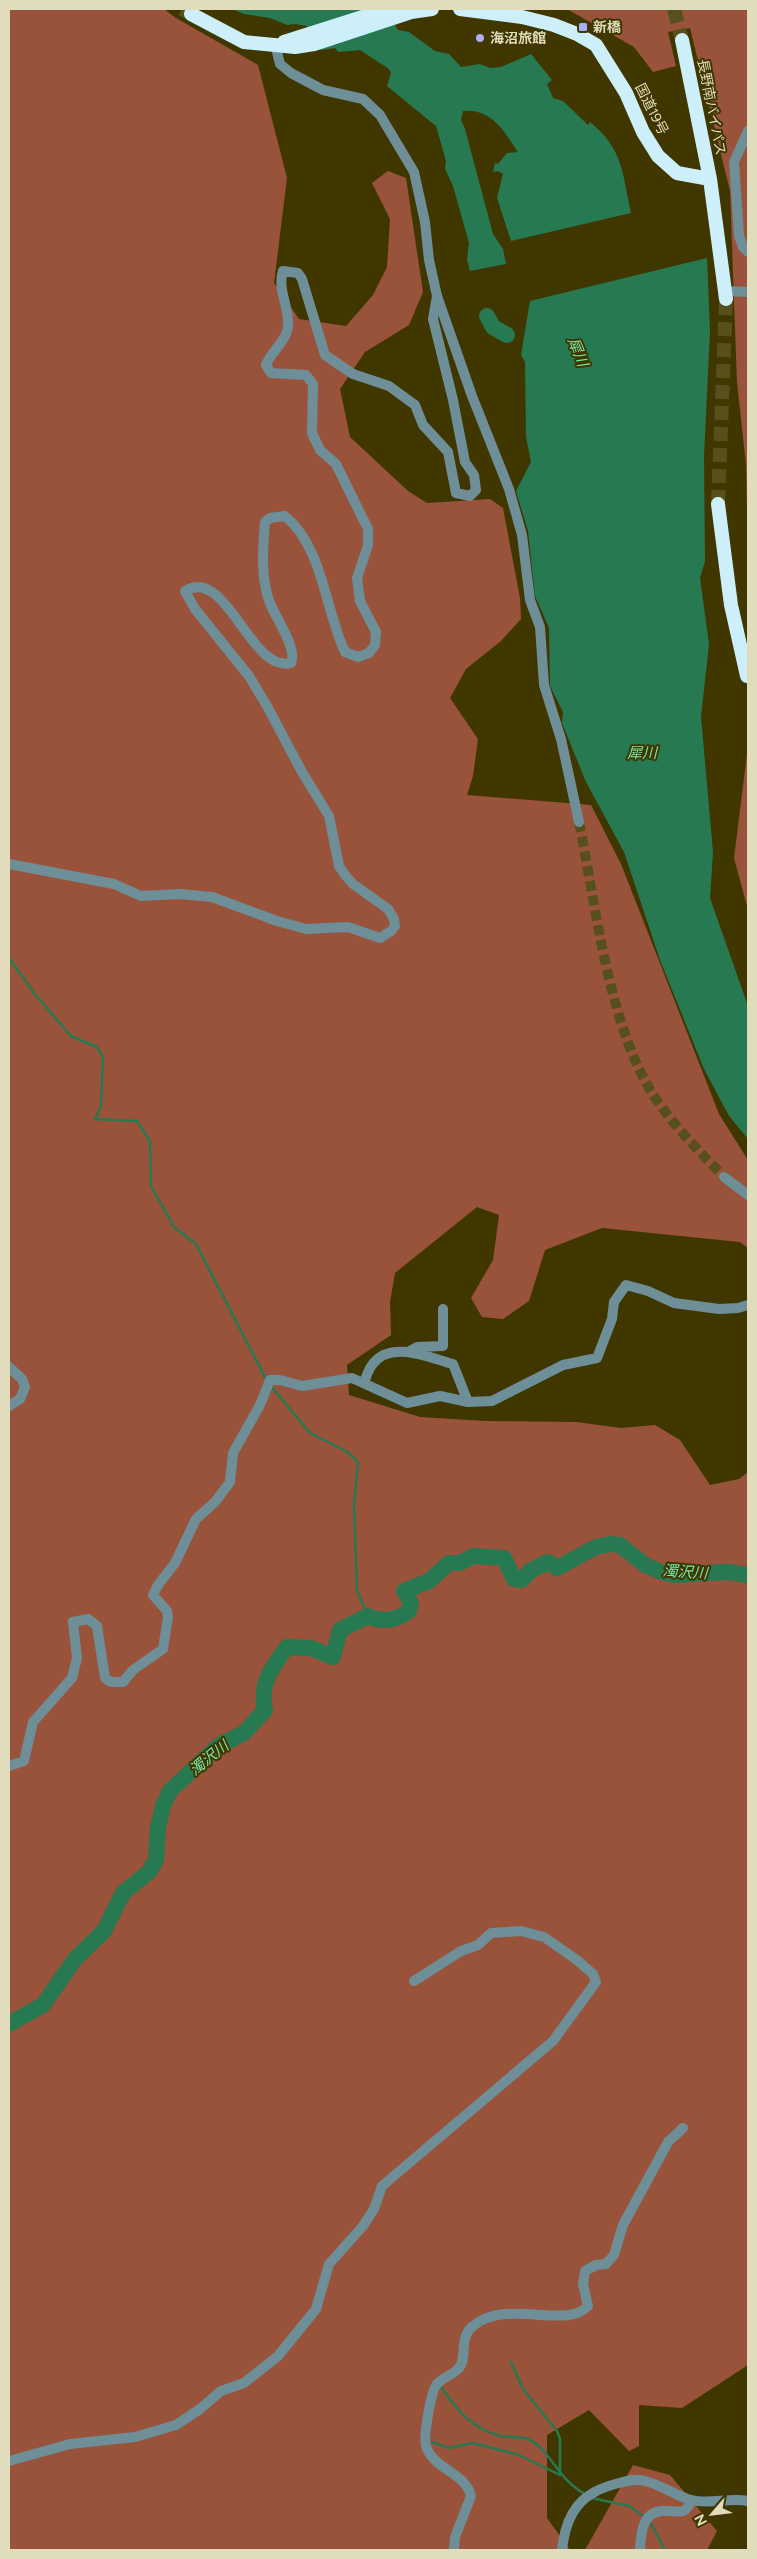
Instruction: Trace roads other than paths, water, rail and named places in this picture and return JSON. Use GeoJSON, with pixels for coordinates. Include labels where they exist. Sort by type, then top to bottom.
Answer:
{"type":"FeatureCollection","features":[{"type":"Feature","properties":{"kind":"highway"},"geometry":{"type":"LineString","coordinates":[[296,42],[388,9]]}},
{"type":"Feature","properties":{"kind":"highway"},"geometry":{"type":"LineString","coordinates":[[192,14],[244,42],[314,44],[405,12],[432,9]]}},
{"type":"Feature","properties":{"kind":"highway","name":"国道19号"},"geometry":{"type":"LineString","coordinates":[[460,9],[522,17],[554,25],[578,34],[596,46],[626,93],[643,132],[658,156],[677,173],[710,179]]}},
{"type":"Feature","properties":{"kind":"highway","name":"長野南バイパス"},"geometry":{"type":"LineString","coordinates":[[682,40],[710,179]]}},
{"type":"Feature","properties":{"kind":"highway"},"geometry":{"type":"LineString","coordinates":[[710,179],[726,295]]}},
{"type":"Feature","properties":{"kind":"highway"},"geometry":{"type":"LineString","coordinates":[[718,504],[731,605],[747,676]]}},
{"type":"Feature","properties":{"kind":"street"},"geometry":{"type":"LineString","coordinates":[[275,44],[280,64],[284,69],[323,90],[363,99],[380,116],[414,172],[425,222],[437,296],[468,388],[509,489],[522,535],[530,600],[540,627],[544,685],[561,739],[579,822]]}},
{"type":"Feature","properties":{"kind":"street"},"geometry":{"type":"LineString","coordinates":[[748,130],[734,162],[738,236],[743,247],[748,252]]}},
{"type":"Feature","properties":{"kind":"street"},"geometry":{"type":"LineString","coordinates":[[9,864],[114,884],[141,896],[180,894],[212,896],[277,921],[306,929],[348,928],[380,938],[391,931],[394,926],[394,919],[388,909],[352,884],[339,866],[329,816],[254,684],[195,609],[185,591],[194,586],[204,588],[223,602],[266,655],[281,662],[292,663],[293,653],[269,602],[263,575],[265,522],[270,518],[285,516],[298,529],[318,572],[327,595],[338,637],[345,652],[358,657],[369,653],[375,645],[376,632],[360,601],[357,578],[368,546],[368,528],[336,464],[320,450],[312,433],[313,384],[306,376],[271,373],[266,365],[269,357],[285,336],[288,325],[280,281],[283,271],[298,273],[302,279],[324,355],[353,374],[390,386],[415,405],[424,424],[448,452],[456,493],[470,496],[476,490],[474,475],[465,462],[453,400],[433,319],[437,296]]}},
{"type":"Feature","properties":{"kind":"street"},"geometry":{"type":"LineString","coordinates":[[726,295],[748,292]]}},
{"type":"Feature","properties":{"kind":"street"},"geometry":{"type":"LineString","coordinates":[[724,1177],[748,1195]]}},
{"type":"Feature","properties":{"kind":"street"},"geometry":{"type":"LineString","coordinates":[[9,1766],[24,1762],[33,1722],[72,1678],[77,1658],[73,1622],[88,1619],[97,1626],[105,1678],[111,1682],[123,1682],[133,1670],[163,1649],[168,1617],[167,1611],[153,1595],[155,1589],[175,1563],[196,1519],[215,1502],[230,1482],[233,1454],[260,1405],[269,1382],[280,1380],[302,1386],[352,1378],[407,1403],[440,1396],[481,1403],[492,1401],[563,1365],[597,1358],[612,1319],[614,1302],[626,1285],[648,1290],[674,1304],[719,1309],[738,1308],[748,1305]]}},
{"type":"Feature","properties":{"kind":"street"},"geometry":{"type":"LineString","coordinates":[[408,1352],[417,1347],[443,1346],[443,1309]]}},
{"type":"Feature","properties":{"kind":"street"},"geometry":{"type":"LineString","coordinates":[[364,1383],[372,1365],[377,1360],[387,1354],[408,1352],[453,1364],[468,1402]]}},
{"type":"Feature","properties":{"kind":"street"},"geometry":{"type":"LineString","coordinates":[[9,1367],[22,1379],[25,1387],[20,1400],[9,1406]]}},
{"type":"Feature","properties":{"kind":"street"},"geometry":{"type":"LineString","coordinates":[[9,2461],[70,2444],[135,2437],[176,2425],[200,2409],[221,2391],[244,2383],[278,2356],[316,2309],[329,2264],[363,2226],[374,2209],[382,2186],[553,2042],[596,1982],[593,1974],[544,1937],[522,1931],[491,1933],[478,1945],[461,1951],[414,1981]]}},
{"type":"Feature","properties":{"kind":"street"},"geometry":{"type":"LineString","coordinates":[[454,2550],[455,2538],[471,2496],[462,2480],[431,2456],[426,2448],[425,2439],[432,2390],[440,2381],[459,2368],[462,2348],[468,2331],[486,2318],[496,2314],[519,2312],[569,2316],[583,2312],[588,2306],[582,2284],[585,2270],[596,2265],[606,2264],[614,2255],[623,2225],[668,2142],[683,2128]]}},
{"type":"Feature","properties":{"kind":"street"},"geometry":{"type":"LineString","coordinates":[[562,2550],[573,2512],[581,2499],[603,2487],[633,2480],[644,2480],[691,2500],[705,2502],[738,2498],[748,2500]]}},
{"type":"Feature","properties":{"kind":"street"},"geometry":{"type":"LineString","coordinates":[[640,2550],[641,2528],[647,2517],[660,2510],[681,2512],[686,2510],[691,2500]]}},
{"type":"Feature","properties":{"kind":"water"},"geometry":{"type":"Polygon","coordinates":[[[232,9],[387,9],[398,30],[409,32],[435,51],[449,54],[461,67],[480,64],[490,68],[501,67],[531,54],[552,80],[547,84],[553,98],[563,101],[588,125],[590,122],[601,132],[616,153],[623,174],[631,213],[511,241],[497,198],[503,174],[498,171],[493,172],[495,163],[498,164],[507,153],[518,152],[496,122],[482,113],[463,111],[461,120],[493,234],[503,249],[506,264],[470,271],[467,259],[469,243],[453,186],[445,169],[446,161],[436,126],[387,86],[391,73],[389,69],[360,50],[338,52],[335,48],[322,50],[318,48],[307,26],[287,25],[270,18],[244,14],[232,9]]]}},
{"type":"Feature","properties":{"kind":"water"},"geometry":{"type":"Polygon","coordinates":[[[707,258],[710,331],[704,456],[705,561],[700,578],[709,644],[701,717],[713,852],[710,898],[748,1006],[748,1139],[729,1116],[704,1069],[660,960],[624,852],[586,782],[562,723],[563,712],[550,686],[549,628],[535,596],[528,531],[516,491],[531,462],[526,437],[525,362],[521,355],[530,301],[707,258]]]}},
{"type":"Feature","properties":{"kind":"waterway","name":"犀川"},"geometry":{"type":"LineString","coordinates":[[487,316],[493,327],[507,335]]}},
{"type":"Feature","properties":{"kind":"waterway"},"geometry":{"type":"LineString","coordinates":[[9,958],[34,993],[71,1036],[97,1047],[103,1057],[101,1106],[95,1119],[137,1121],[150,1141],[151,1186],[174,1227],[196,1244],[267,1381]]}},
{"type":"Feature","properties":{"kind":"waterway"},"geometry":{"type":"LineString","coordinates":[[271,1386],[310,1433],[346,1451],[358,1462],[354,1505],[357,1591],[368,1616]]}},
{"type":"Feature","properties":{"kind":"waterway","name":"濁沢川"},"geometry":{"type":"LineString","coordinates":[[9,2024],[43,2005],[75,1959],[104,1931],[123,1893],[149,1872],[156,1860],[158,1827],[163,1806],[170,1791],[218,1746],[244,1733],[265,1710],[265,1684],[276,1662],[287,1647],[311,1648],[333,1657],[340,1630],[368,1616],[379,1620],[389,1620],[404,1614],[409,1611],[411,1603],[404,1591],[429,1581],[449,1563],[460,1563],[473,1556],[504,1558],[514,1579],[522,1580],[530,1571],[548,1562],[557,1568],[596,1547],[610,1544],[620,1545],[645,1565],[661,1572],[675,1575],[727,1572],[748,1575]]}},
{"type":"Feature","properties":{"kind":"waterway"},"geometry":{"type":"LineString","coordinates":[[432,2442],[449,2448],[473,2443],[519,2455],[560,2475],[560,2439],[557,2431],[523,2389],[511,2362]]}},
{"type":"Feature","properties":{"kind":"waterway"},"geometry":{"type":"LineString","coordinates":[[441,2387],[453,2404],[482,2429],[501,2436],[526,2438],[536,2444],[568,2481],[585,2494]]}},
{"type":"Feature","properties":{"kind":"waterway"},"geometry":{"type":"LineString","coordinates":[[592,2498],[629,2506],[645,2517]]}},
{"type":"Feature","properties":{"kind":"waterway"},"geometry":{"type":"LineString","coordinates":[[649,2520],[665,2550]]}},
{"type":"Feature","properties":{"kind":"tunnel"},"geometry":{"type":"LineString","coordinates":[[182,9],[191,14]]}},
{"type":"Feature","properties":{"kind":"tunnel"},"geometry":{"type":"LineString","coordinates":[[674,9],[682,40]]}},
{"type":"Feature","properties":{"kind":"tunnel"},"geometry":{"type":"LineString","coordinates":[[718,504],[726,299]]}},
{"type":"Feature","properties":{"kind":"tunnel"},"geometry":{"type":"LineString","coordinates":[[579,822],[606,964],[625,1035],[638,1067],[654,1096],[670,1118],[724,1177]]}},
{"type":"Feature","properties":{"kind":"place","name":"新橋"},"geometry":{"type":"Point","coordinates":[583,27]}},
{"type":"Feature","properties":{"kind":"place","name":"海沼旅館"},"geometry":{"type":"Point","coordinates":[480,38]}}]}
